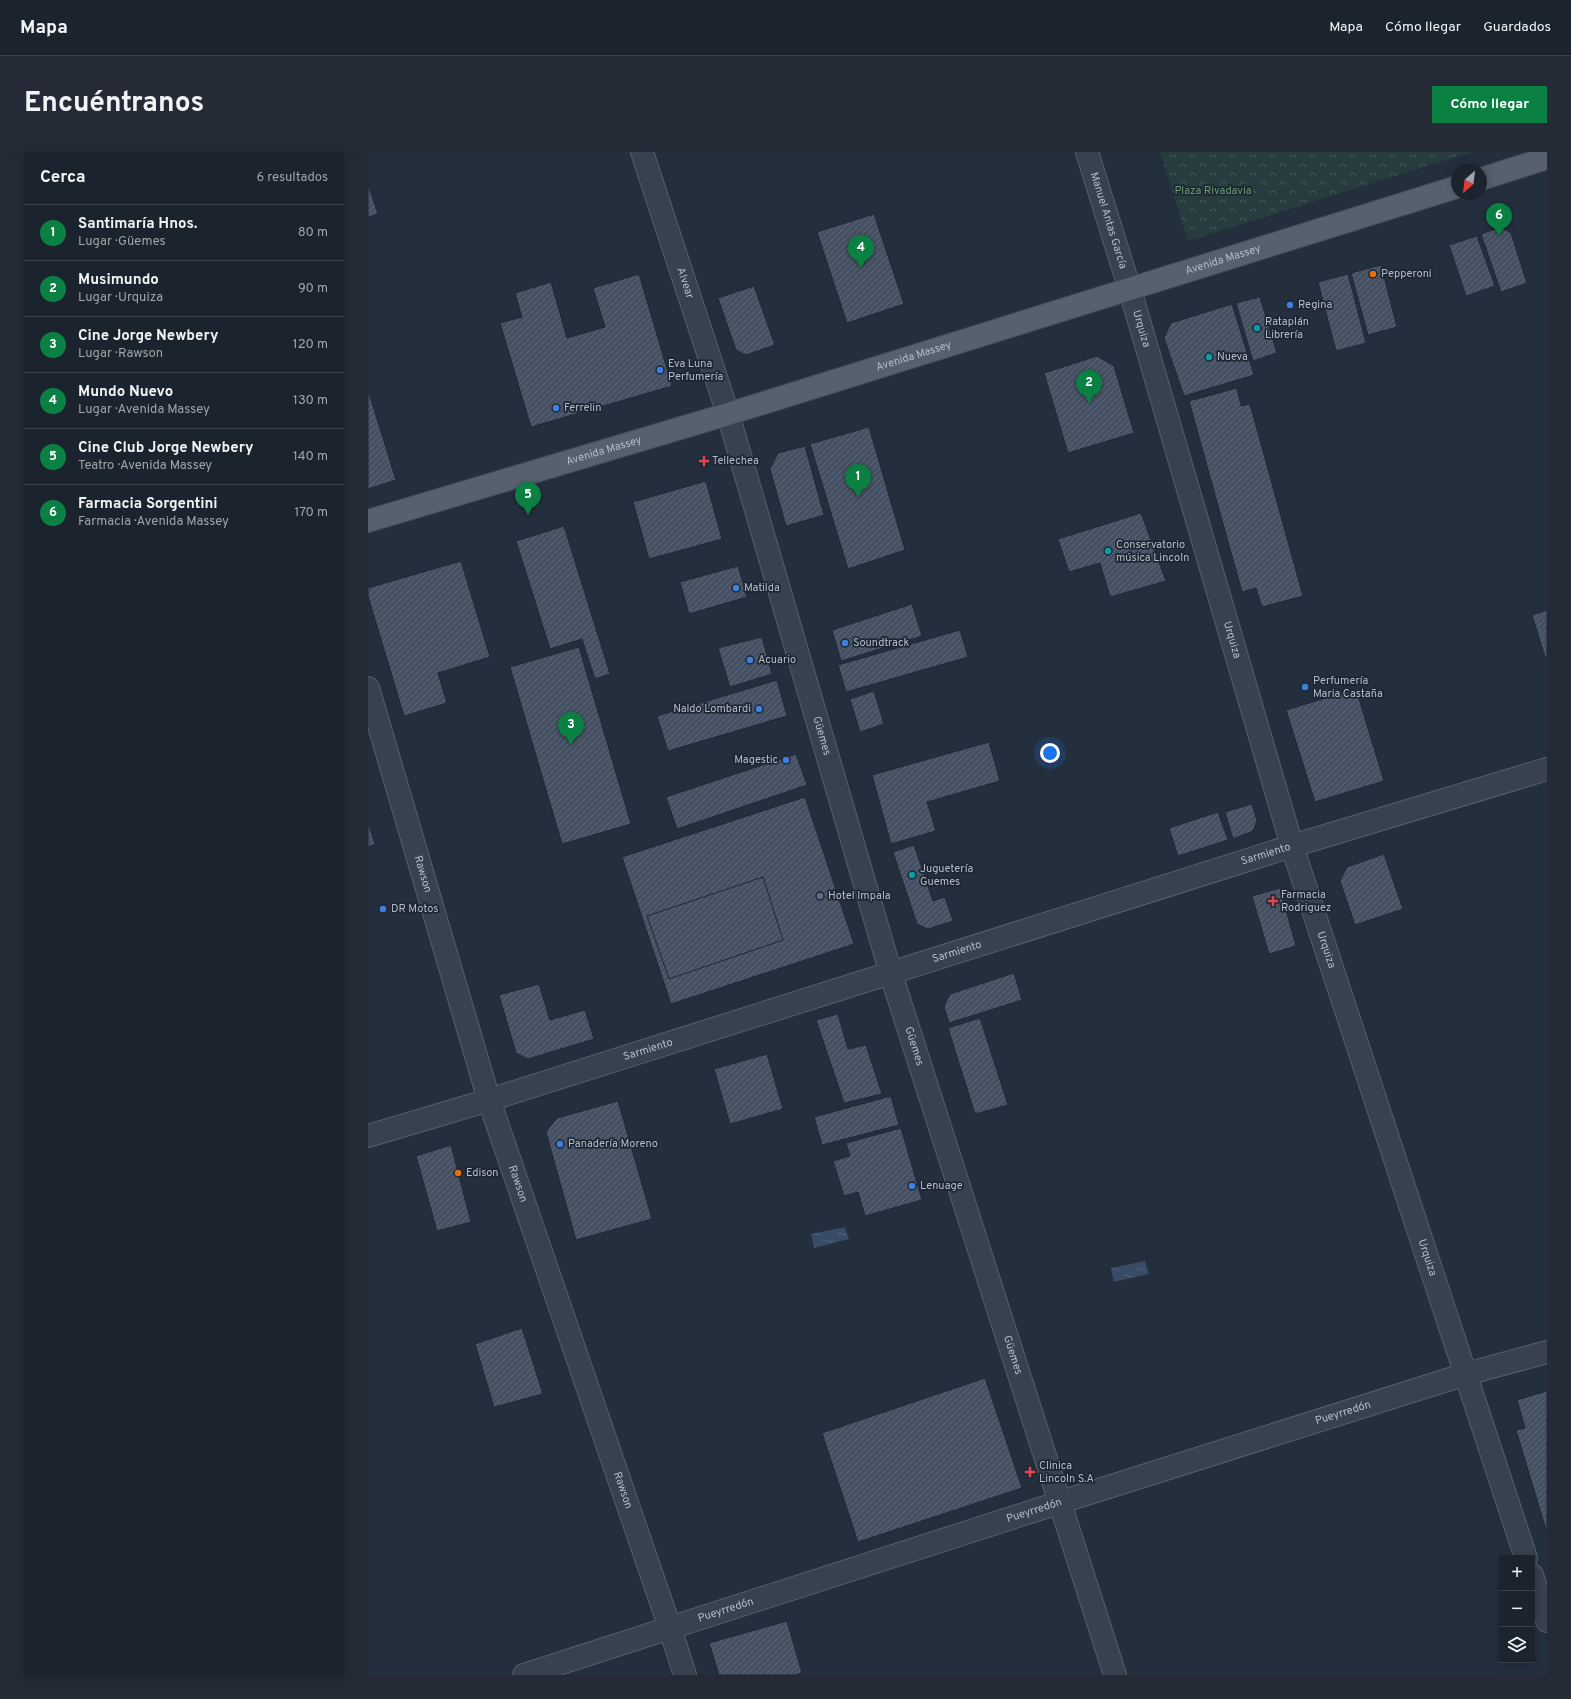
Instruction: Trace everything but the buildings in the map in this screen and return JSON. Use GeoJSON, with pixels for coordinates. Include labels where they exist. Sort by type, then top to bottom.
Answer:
{"type":"FeatureCollection","features":[{"type":"Feature","properties":{"kind":"main road"},"geometry":{"type":"LineString","coordinates":[[1487,177],[1546,161]]}},
{"type":"Feature","properties":{"kind":"main road","name":"Avenida Massey"},"geometry":{"type":"LineString","coordinates":[[368,521],[728,414],[1451,189]]}},
{"type":"Feature","properties":{"kind":"street","name":"Alvear"},"geometry":{"type":"LineString","coordinates":[[642,152],[728,414]]}},
{"type":"Feature","properties":{"kind":"street","name":"Manuel Antas García"},"geometry":{"type":"LineString","coordinates":[[1087,152],[1130,290]]}},
{"type":"Feature","properties":{"kind":"street","name":"Urquiza"},"geometry":{"type":"LineString","coordinates":[[1130,290],[1292,846],[1525,1555]]}},
{"type":"Feature","properties":{"kind":"street","name":"Güemes"},"geometry":{"type":"LineString","coordinates":[[728,414],[891,974],[1061,1502],[1115,1675]]}},
{"type":"Feature","properties":{"kind":"street","name":"Rawson"},"geometry":{"type":"LineString","coordinates":[[368,688],[489,1100],[685,1675]]}},
{"type":"Feature","properties":{"kind":"street","name":"Sarmiento"},"geometry":{"type":"LineString","coordinates":[[368,1136],[489,1100],[891,974],[1292,846],[1547,769]]}},
{"type":"Feature","properties":{"kind":"street","name":"Pueyrredón"},"geometry":{"type":"LineString","coordinates":[[524,1675],[1061,1502],[1466,1374],[1547,1352]]}},
{"type":"Feature","properties":{"kind":"street"},"geometry":{"type":"LineString","coordinates":[[1535,1584],[1547,1621]]}},
{"type":"Feature","properties":{"kind":"green space","name":"Plaza Rivadavia"},"geometry":{"type":"Polygon","coordinates":[[[1160,152],[1472,152],[1188,241],[1160,152]]]}},
{"type":"Feature","properties":{"kind":"water"},"geometry":{"type":"Polygon","coordinates":[[[845,1227],[849,1239],[814,1248],[811,1234],[845,1227]]]}},
{"type":"Feature","properties":{"kind":"water"},"geometry":{"type":"Polygon","coordinates":[[[1145,1261],[1149,1274],[1114,1282],[1111,1268],[1145,1261]]]}},
{"type":"Feature","properties":{"kind":"place","name":"Farmacia Sorgentini"},"geometry":{"type":"Point","coordinates":[1499,236]}},
{"type":"Feature","properties":{"kind":"place","name":"Mundo Nuevo"},"geometry":{"type":"Point","coordinates":[861,268]}},
{"type":"Feature","properties":{"kind":"place","name":"Pepperoni"},"geometry":{"type":"Point","coordinates":[1373,274]}},
{"type":"Feature","properties":{"kind":"place","name":"Regina"},"geometry":{"type":"Point","coordinates":[1290,305]}},
{"type":"Feature","properties":{"kind":"place","name":"Rataplán Librería"},"geometry":{"type":"Point","coordinates":[1257,328]}},
{"type":"Feature","properties":{"kind":"place","name":"Nueva"},"geometry":{"type":"Point","coordinates":[1209,357]}},
{"type":"Feature","properties":{"kind":"place","name":"Eva Luna Perfumería"},"geometry":{"type":"Point","coordinates":[660,370]}},
{"type":"Feature","properties":{"kind":"place","name":"Musimundo"},"geometry":{"type":"Point","coordinates":[1089,403]}},
{"type":"Feature","properties":{"kind":"place","name":"Ferrelin"},"geometry":{"type":"Point","coordinates":[556,408]}},
{"type":"Feature","properties":{"kind":"place","name":"Tellechea"},"geometry":{"type":"Point","coordinates":[704,461]}},
{"type":"Feature","properties":{"kind":"place","name":"Santimaría Hnos."},"geometry":{"type":"Point","coordinates":[858,497]}},
{"type":"Feature","properties":{"kind":"place","name":"Cine Club Jorge Newbery"},"geometry":{"type":"Point","coordinates":[528,515]}},
{"type":"Feature","properties":{"kind":"place","name":"Conservatorio música Lincoln"},"geometry":{"type":"Point","coordinates":[1108,551]}},
{"type":"Feature","properties":{"kind":"place","name":"Matilda"},"geometry":{"type":"Point","coordinates":[736,588]}},
{"type":"Feature","properties":{"kind":"place","name":"Soundtrack"},"geometry":{"type":"Point","coordinates":[845,643]}},
{"type":"Feature","properties":{"kind":"place","name":"Acuario"},"geometry":{"type":"Point","coordinates":[750,660]}},
{"type":"Feature","properties":{"kind":"place","name":"Perfumería Maria Castaña"},"geometry":{"type":"Point","coordinates":[1305,687]}},
{"type":"Feature","properties":{"kind":"place","name":"Naldo Lombardi"},"geometry":{"type":"Point","coordinates":[759,709]}},
{"type":"Feature","properties":{"kind":"place","name":"Cine Jorge Newbery"},"geometry":{"type":"Point","coordinates":[571,745]}},
{"type":"Feature","properties":{"kind":"place","name":"Magestic"},"geometry":{"type":"Point","coordinates":[786,760]}},
{"type":"Feature","properties":{"kind":"place","name":"Juguetería Guemes"},"geometry":{"type":"Point","coordinates":[912,875]}},
{"type":"Feature","properties":{"kind":"place","name":"Hotel Impala"},"geometry":{"type":"Point","coordinates":[820,896]}},
{"type":"Feature","properties":{"kind":"place","name":"Farmacia Rodriguez"},"geometry":{"type":"Point","coordinates":[1273,901]}},
{"type":"Feature","properties":{"kind":"place","name":"DR Motos"},"geometry":{"type":"Point","coordinates":[383,909]}},
{"type":"Feature","properties":{"kind":"place","name":"Panadería Moreno"},"geometry":{"type":"Point","coordinates":[560,1144]}},
{"type":"Feature","properties":{"kind":"place","name":"Edison"},"geometry":{"type":"Point","coordinates":[458,1173]}},
{"type":"Feature","properties":{"kind":"place","name":"Lenuage"},"geometry":{"type":"Point","coordinates":[912,1186]}},
{"type":"Feature","properties":{"kind":"place","name":"Clinica Lincoln S.A"},"geometry":{"type":"Point","coordinates":[1030,1472]}}]}
